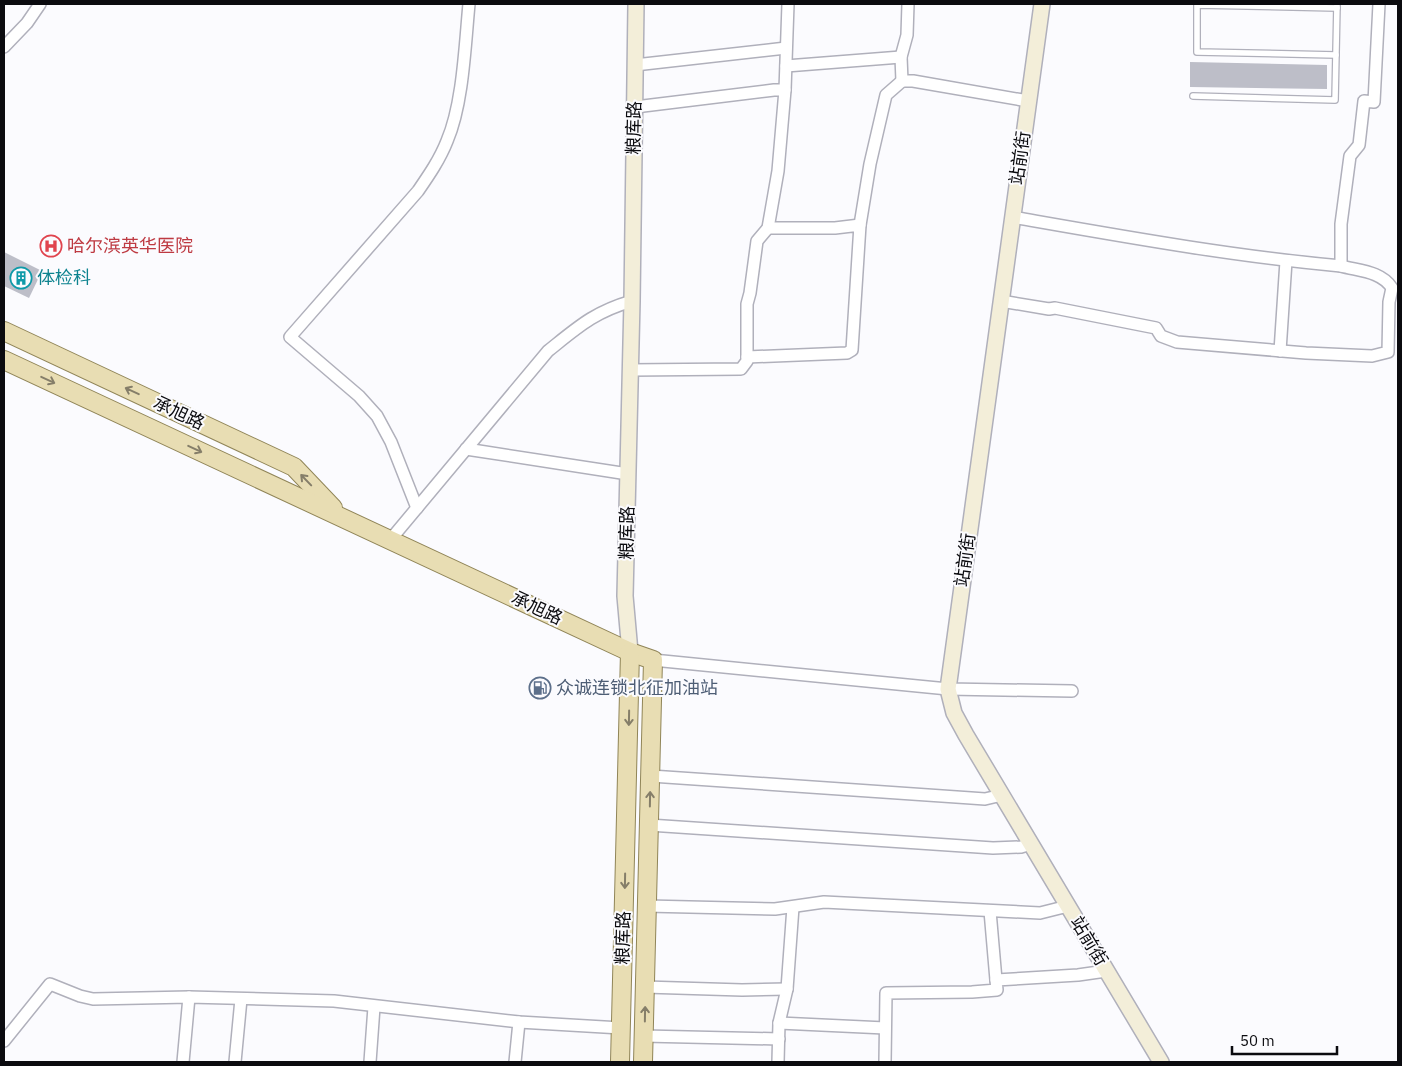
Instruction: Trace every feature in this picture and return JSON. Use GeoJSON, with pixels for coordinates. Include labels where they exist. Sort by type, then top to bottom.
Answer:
{"type":"FeatureCollection","features":[{"type":"Feature","properties":{"kind":"main road","name":"承旭路"},"geometry":{"type":"LineString","coordinates":[[4,331],[294,467],[340,516]]}},
{"type":"Feature","properties":{"kind":"main road","name":"承旭路"},"geometry":{"type":"LineString","coordinates":[[4,360],[630,652],[653,660]]}},
{"type":"Feature","properties":{"kind":"main road","name":"粮库路"},"geometry":{"type":"LineString","coordinates":[[620,1062],[630,652]]}},
{"type":"Feature","properties":{"kind":"main road","name":"粮库路"},"geometry":{"type":"LineString","coordinates":[[643,1062],[653,660]]}},
{"type":"Feature","properties":{"kind":"street"},"geometry":{"type":"LineString","coordinates":[[4,47],[28,23],[40,4]]}},
{"type":"Feature","properties":{"kind":"street"},"geometry":{"type":"LineString","coordinates":[[417,508],[391,442],[377,416],[360,396],[290,337],[406,205],[434,168],[448,141],[456,117],[469,4]]}},
{"type":"Feature","properties":{"kind":"street","name":"粮库路"},"geometry":{"type":"LineString","coordinates":[[630,652],[625,596],[636,4]]}},
{"type":"Feature","properties":{"kind":"street"},"geometry":{"type":"LineString","coordinates":[[630,370],[741,369],[746,361],[746,304],[757,241],[768,228],[778,171],[786,90],[788,4]]}},
{"type":"Feature","properties":{"kind":"street"},"geometry":{"type":"LineString","coordinates":[[902,81],[901,57],[907,35],[908,4]]}},
{"type":"Feature","properties":{"kind":"street","name":"站前街"},"geometry":{"type":"LineString","coordinates":[[1042,4],[948,689],[954,713],[1161,1062]]}},
{"type":"Feature","properties":{"kind":"street"},"geometry":{"type":"LineString","coordinates":[[1341,266],[1341,224],[1350,156],[1359,145],[1364,101],[1374,102],[1379,4]]}},
{"type":"Feature","properties":{"kind":"street"},"geometry":{"type":"LineString","coordinates":[[635,65],[786,48]]}},
{"type":"Feature","properties":{"kind":"street"},"geometry":{"type":"LineString","coordinates":[[786,66],[901,57]]}},
{"type":"Feature","properties":{"kind":"street"},"geometry":{"type":"LineString","coordinates":[[746,357],[846,352],[852,350],[860,226],[870,164],[886,95],[902,81],[913,81],[1028,102]]}},
{"type":"Feature","properties":{"kind":"street"},"geometry":{"type":"LineString","coordinates":[[635,107],[786,90]]}},
{"type":"Feature","properties":{"kind":"street"},"geometry":{"type":"LineString","coordinates":[[1001,301],[1049,309],[1055,308],[1156,328],[1161,336],[1177,342],[1280,351],[1372,356],[1388,352],[1389,302],[1392,288],[1387,280],[1380,275],[1341,266],[1286,261],[1012,217]]}},
{"type":"Feature","properties":{"kind":"street"},"geometry":{"type":"LineString","coordinates":[[768,228],[860,226]]}},
{"type":"Feature","properties":{"kind":"street"},"geometry":{"type":"LineString","coordinates":[[1280,351],[1286,261]]}},
{"type":"Feature","properties":{"kind":"street"},"geometry":{"type":"LineString","coordinates":[[391,539],[548,351],[597,314],[632,300]]}},
{"type":"Feature","properties":{"kind":"street"},"geometry":{"type":"LineString","coordinates":[[466,449],[628,474]]}},
{"type":"Feature","properties":{"kind":"street"},"geometry":{"type":"LineString","coordinates":[[653,660],[948,689],[1072,691]]}},
{"type":"Feature","properties":{"kind":"street"},"geometry":{"type":"LineString","coordinates":[[650,776],[985,799],[1002,795]]}},
{"type":"Feature","properties":{"kind":"street"},"geometry":{"type":"LineString","coordinates":[[649,825],[993,848],[1020,847],[1031,844]]}},
{"type":"Feature","properties":{"kind":"street"},"geometry":{"type":"LineString","coordinates":[[647,906],[748,909],[793,907],[830,902],[1040,913],[1068,906]]}},
{"type":"Feature","properties":{"kind":"street"},"geometry":{"type":"LineString","coordinates":[[778,1062],[779,1024],[787,989],[793,907]]}},
{"type":"Feature","properties":{"kind":"street"},"geometry":{"type":"LineString","coordinates":[[885,1062],[886,993],[997,990],[990,911]]}},
{"type":"Feature","properties":{"kind":"street"},"geometry":{"type":"LineString","coordinates":[[996,980],[1078,975],[1106,971]]}},
{"type":"Feature","properties":{"kind":"street"},"geometry":{"type":"LineString","coordinates":[[5,1036],[50,984],[93,999],[189,997],[334,1002],[519,1022],[621,1028]]}},
{"type":"Feature","properties":{"kind":"street"},"geometry":{"type":"LineString","coordinates":[[645,987],[742,990],[787,989]]}},
{"type":"Feature","properties":{"kind":"street"},"geometry":{"type":"LineString","coordinates":[[183,1062],[189,997]]}},
{"type":"Feature","properties":{"kind":"street"},"geometry":{"type":"LineString","coordinates":[[235,1062],[241,999]]}},
{"type":"Feature","properties":{"kind":"street"},"geometry":{"type":"LineString","coordinates":[[370,1062],[374,1007]]}},
{"type":"Feature","properties":{"kind":"street"},"geometry":{"type":"LineString","coordinates":[[515,1062],[519,1022]]}},
{"type":"Feature","properties":{"kind":"street"},"geometry":{"type":"LineString","coordinates":[[779,1024],[885,1028]]}},
{"type":"Feature","properties":{"kind":"street"},"geometry":{"type":"LineString","coordinates":[[644,1036],[779,1039]]}},
{"type":"Feature","properties":{"kind":"lane"},"geometry":{"type":"LineString","coordinates":[[1192,96],[1335,100],[1336,56],[1337,6],[1197,5],[1197,52],[1336,56]]}},
{"type":"Feature","properties":{"kind":"building"},"geometry":{"type":"Polygon","coordinates":[[[1190,62],[1327,65],[1327,89],[1190,87],[1190,62]]]}},
{"type":"Feature","properties":{"kind":"building","name":"体检科"},"geometry":{"type":"Polygon","coordinates":[[[4,252],[42,271],[29,298],[4,286],[4,252]]]}},
{"type":"Feature","properties":{"kind":"place","name":"哈尔滨英华医院"},"geometry":{"type":"Point","coordinates":[51,246]}},
{"type":"Feature","properties":{"kind":"place","name":"体检科"},"geometry":{"type":"Point","coordinates":[21,278]}},
{"type":"Feature","properties":{"kind":"place","name":"众诚连锁北征加油站"},"geometry":{"type":"Point","coordinates":[540,688]}}]}
